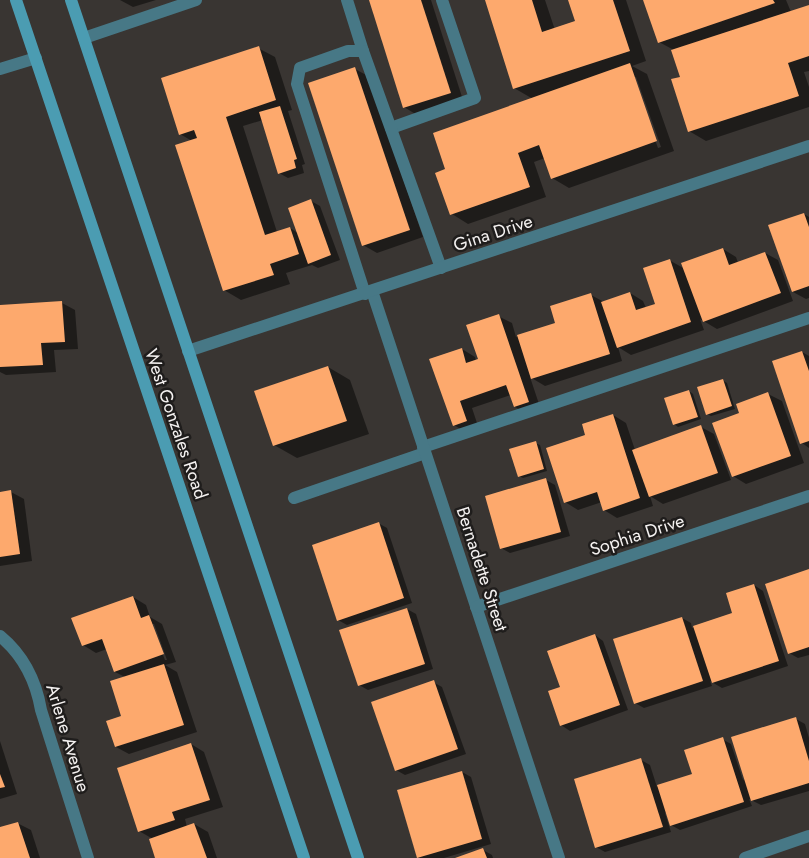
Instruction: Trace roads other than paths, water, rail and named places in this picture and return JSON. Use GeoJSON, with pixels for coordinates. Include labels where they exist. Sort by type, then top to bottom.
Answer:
{"type":"FeatureCollection","features":[{"type":"Feature","properties":{"kind":"main road","name":"West Gonzales Road"},"geometry":{"type":"LineString","coordinates":[[16,0],[304,858]]}},
{"type":"Feature","properties":{"kind":"main road","name":"West Gonzales Road"},"geometry":{"type":"LineString","coordinates":[[71,0],[358,858]]}},
{"type":"Feature","properties":{"kind":"street"},"geometry":{"type":"LineString","coordinates":[[84,38],[196,0]]}},
{"type":"Feature","properties":{"kind":"street"},"geometry":{"type":"LineString","coordinates":[[347,0],[363,51],[441,268]]}},
{"type":"Feature","properties":{"kind":"street"},"geometry":{"type":"LineString","coordinates":[[391,128],[475,98],[442,0]]}},
{"type":"Feature","properties":{"kind":"street","name":"Bernadette Street"},"geometry":{"type":"LineString","coordinates":[[363,51],[348,50],[300,68],[297,84],[424,450],[559,858]]}},
{"type":"Feature","properties":{"kind":"street"},"geometry":{"type":"LineString","coordinates":[[0,69],[36,58]]}},
{"type":"Feature","properties":{"kind":"street","name":"Gina Drive"},"geometry":{"type":"LineString","coordinates":[[188,351],[809,146]]}},
{"type":"Feature","properties":{"kind":"street"},"geometry":{"type":"LineString","coordinates":[[294,498],[424,450],[809,318]]}},
{"type":"Feature","properties":{"kind":"street","name":"Sophia Drive"},"geometry":{"type":"LineString","coordinates":[[476,608],[809,496]]}},
{"type":"Feature","properties":{"kind":"street","name":"Arlene Avenue"},"geometry":{"type":"LineString","coordinates":[[0,636],[11,645],[26,666],[38,694],[41,710],[88,858]]}},
{"type":"Feature","properties":{"kind":"street"},"geometry":{"type":"LineString","coordinates":[[745,858],[809,836]]}}]}
